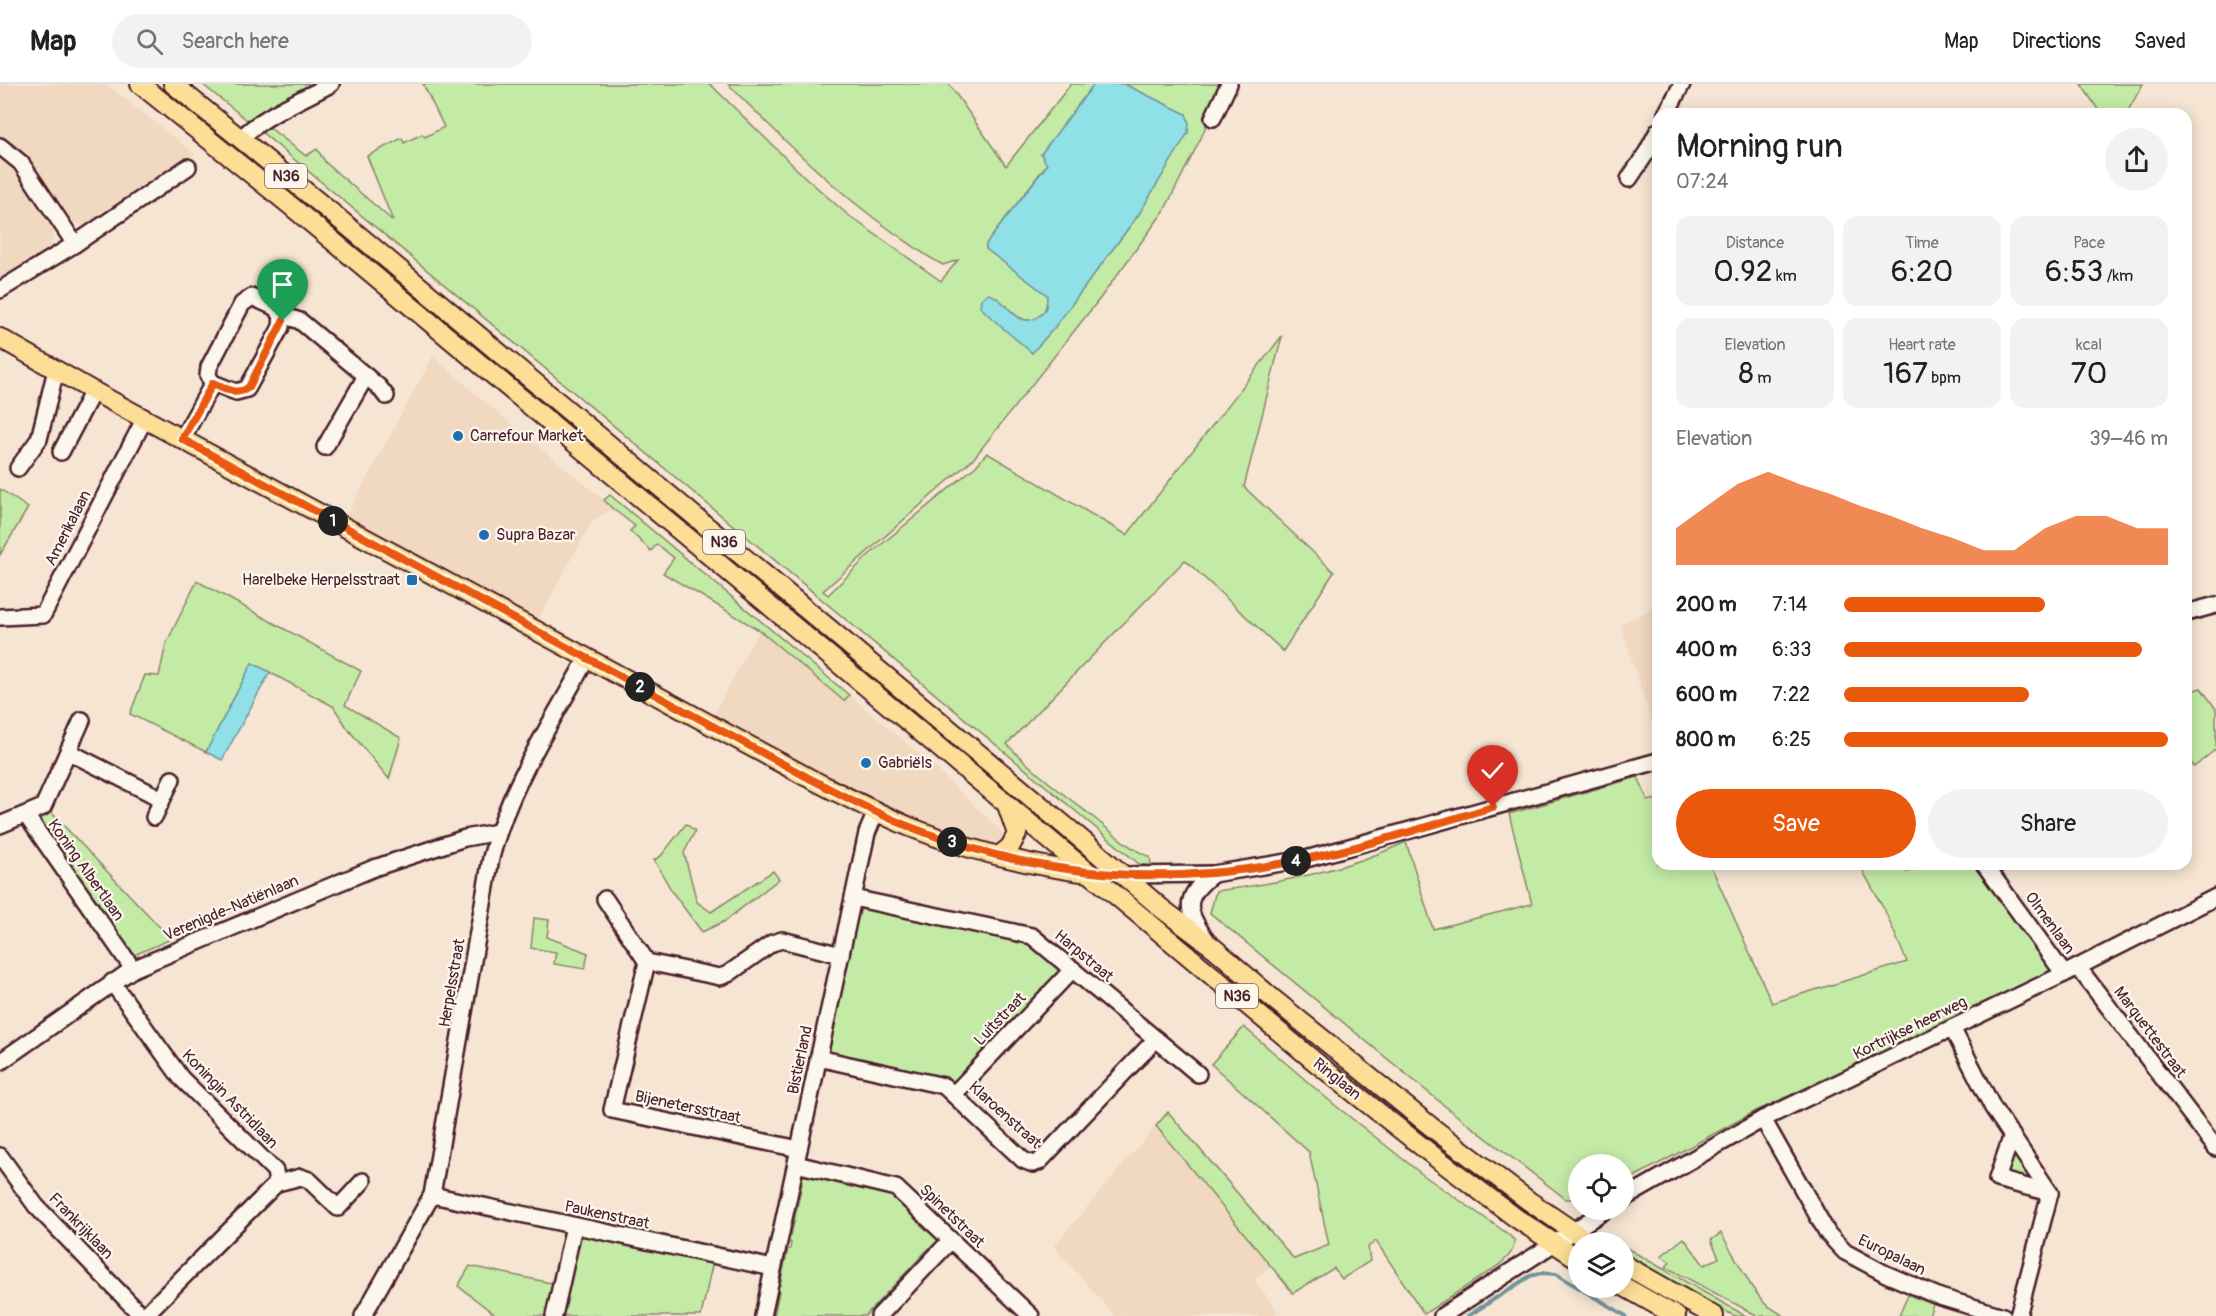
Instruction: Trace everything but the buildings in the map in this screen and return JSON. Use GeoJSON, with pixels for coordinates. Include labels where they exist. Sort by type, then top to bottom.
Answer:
{"type":"FeatureCollection","features":[{"type":"Feature","properties":{"kind":"main road","name":"N36"},"geometry":{"type":"LineString","coordinates":[[140,84],[300,214],[1088,873]]}},
{"type":"Feature","properties":{"kind":"main road","name":"N36"},"geometry":{"type":"LineString","coordinates":[[173,84],[241,138],[1114,877]]}},
{"type":"Feature","properties":{"kind":"main road"},"geometry":{"type":"LineString","coordinates":[[0,338],[93,391],[876,812],[947,840],[1000,855],[1057,869],[1114,877]]}},
{"type":"Feature","properties":{"kind":"main road"},"geometry":{"type":"LineString","coordinates":[[1000,855],[1010,847],[1017,834],[1006,804]]}},
{"type":"Feature","properties":{"kind":"main road","name":"Ringlaan"},"geometry":{"type":"LineString","coordinates":[[1114,877],[1161,908],[1214,948],[1434,1129],[1572,1231]]}},
{"type":"Feature","properties":{"kind":"main road","name":"Ringlaan"},"geometry":{"type":"LineString","coordinates":[[1114,877],[1353,1092],[1516,1218],[1568,1252]]}},
{"type":"Feature","properties":{"kind":"main road"},"geometry":{"type":"LineString","coordinates":[[1634,1270],[1714,1316]]}},
{"type":"Feature","properties":{"kind":"main road"},"geometry":{"type":"LineString","coordinates":[[1634,1292],[1676,1316]]}},
{"type":"Feature","properties":{"kind":"street"},"geometry":{"type":"LineString","coordinates":[[241,138],[269,117],[331,84]]}},
{"type":"Feature","properties":{"kind":"street"},"geometry":{"type":"LineString","coordinates":[[1214,118],[1228,84]]}},
{"type":"Feature","properties":{"kind":"street"},"geometry":{"type":"LineString","coordinates":[[1669,108],[1682,84]]}},
{"type":"Feature","properties":{"kind":"street"},"geometry":{"type":"LineString","coordinates":[[1629,179],[1652,142]]}},
{"type":"Feature","properties":{"kind":"street"},"geometry":{"type":"LineString","coordinates":[[0,146],[21,163],[75,244]]}},
{"type":"Feature","properties":{"kind":"street"},"geometry":{"type":"LineString","coordinates":[[0,290],[75,244],[188,167]]}},
{"type":"Feature","properties":{"kind":"street"},"geometry":{"type":"LineString","coordinates":[[282,315],[281,327],[247,389],[236,392],[213,383],[208,376],[208,367],[245,300],[252,297],[277,309],[282,315],[300,321],[366,376],[386,396]]}},
{"type":"Feature","properties":{"kind":"street"},"geometry":{"type":"LineString","coordinates":[[18,468],[39,439],[54,378],[58,371]]}},
{"type":"Feature","properties":{"kind":"street"},"geometry":{"type":"LineString","coordinates":[[325,447],[366,376]]}},
{"type":"Feature","properties":{"kind":"street"},"geometry":{"type":"LineString","coordinates":[[182,439],[213,383]]}},
{"type":"Feature","properties":{"kind":"street"},"geometry":{"type":"LineString","coordinates":[[61,452],[93,391]]}},
{"type":"Feature","properties":{"kind":"street","name":"Amerikalaan"},"geometry":{"type":"LineString","coordinates":[[0,617],[43,615],[144,418]]}},
{"type":"Feature","properties":{"kind":"street"},"geometry":{"type":"LineString","coordinates":[[2192,611],[2216,604]]}},
{"type":"Feature","properties":{"kind":"street","name":"Herpelsstraat"},"geometry":{"type":"LineString","coordinates":[[363,1316],[432,1196],[491,858],[498,832],[511,798],[587,658]]}},
{"type":"Feature","properties":{"kind":"street"},"geometry":{"type":"LineString","coordinates":[[26,815],[43,807],[82,720]]}},
{"type":"Feature","properties":{"kind":"street"},"geometry":{"type":"LineString","coordinates":[[69,752],[162,799]]}},
{"type":"Feature","properties":{"kind":"street"},"geometry":{"type":"LineString","coordinates":[[1114,877],[1213,874],[1306,859],[1652,763]]}},
{"type":"Feature","properties":{"kind":"street"},"geometry":{"type":"LineString","coordinates":[[154,817],[172,779]]}},
{"type":"Feature","properties":{"kind":"street","name":"Bistierland"},"geometry":{"type":"LineString","coordinates":[[763,1316],[867,833],[876,812]]}},
{"type":"Feature","properties":{"kind":"street","name":"Koning Albertlaan"},"geometry":{"type":"LineString","coordinates":[[0,825],[26,815],[133,969]]}},
{"type":"Feature","properties":{"kind":"street","name":"Verenigde-Natiënlaan"},"geometry":{"type":"LineString","coordinates":[[0,1062],[133,969],[374,868],[465,838],[498,832]]}},
{"type":"Feature","properties":{"kind":"street","name":"Olmenlaan"},"geometry":{"type":"LineString","coordinates":[[1989,870],[2071,971]]}},
{"type":"Feature","properties":{"kind":"street"},"geometry":{"type":"LineString","coordinates":[[1213,874],[1195,889],[1190,903],[1197,926],[1214,948]]}},
{"type":"Feature","properties":{"kind":"street","name":"Kortrijkse heerweg"},"geometry":{"type":"LineString","coordinates":[[1634,1193],[1763,1119],[2071,971],[2216,897]]}},
{"type":"Feature","properties":{"kind":"street","name":"Harpstraat"},"geometry":{"type":"LineString","coordinates":[[853,898],[1032,936],[1198,1074]]}},
{"type":"Feature","properties":{"kind":"street"},"geometry":{"type":"LineString","coordinates":[[605,899],[646,962],[720,977],[728,974],[772,943],[782,940],[841,955]]}},
{"type":"Feature","properties":{"kind":"street","name":"Bijenetersstraat"},"geometry":{"type":"LineString","coordinates":[[646,962],[612,1110],[798,1156]]}},
{"type":"Feature","properties":{"kind":"street","name":"Luitstraat"},"geometry":{"type":"LineString","coordinates":[[954,1094],[1073,969]]}},
{"type":"Feature","properties":{"kind":"street","name":"Marquettestraat"},"geometry":{"type":"LineString","coordinates":[[2071,971],[2216,1148]]}},
{"type":"Feature","properties":{"kind":"street","name":"Koningin Astridlaan"},"geometry":{"type":"LineString","coordinates":[[112,982],[181,1078],[275,1171],[277,1183]]}},
{"type":"Feature","properties":{"kind":"street"},"geometry":{"type":"LineString","coordinates":[[1952,1028],[1993,1107],[2050,1194],[2018,1316]]}},
{"type":"Feature","properties":{"kind":"street","name":"Klaroenstraat"},"geometry":{"type":"LineString","coordinates":[[818,1058],[944,1086],[1023,1160],[1033,1164],[1039,1162],[1156,1039]]}},
{"type":"Feature","properties":{"kind":"street","name":"Europalaan"},"geometry":{"type":"LineString","coordinates":[[1763,1119],[1828,1234],[1845,1252],[1886,1274],[1940,1298],[2003,1316]]}},
{"type":"Feature","properties":{"kind":"street"},"geometry":{"type":"LineString","coordinates":[[2012,1135],[1997,1179],[2050,1194]]}},
{"type":"Feature","properties":{"kind":"street","name":"Frankrijklaan"},"geometry":{"type":"LineString","coordinates":[[0,1156],[36,1206],[143,1316]]}},
{"type":"Feature","properties":{"kind":"street","name":"Spinetstraat"},"geometry":{"type":"LineString","coordinates":[[798,1156],[896,1188],[1031,1316]]}},
{"type":"Feature","properties":{"kind":"street"},"geometry":{"type":"LineString","coordinates":[[143,1316],[277,1183],[301,1177],[309,1180],[338,1208],[363,1181]]}},
{"type":"Feature","properties":{"kind":"street","name":"Paukenstraat"},"geometry":{"type":"LineString","coordinates":[[432,1196],[773,1269]]}},
{"type":"Feature","properties":{"kind":"street"},"geometry":{"type":"LineString","coordinates":[[1442,1316],[1590,1220]]}},
{"type":"Feature","properties":{"kind":"street"},"geometry":{"type":"LineString","coordinates":[[554,1316],[574,1226]]}},
{"type":"Feature","properties":{"kind":"street"},"geometry":{"type":"LineString","coordinates":[[879,1316],[951,1240]]}},
{"type":"Feature","properties":{"kind":"shaded area"},"geometry":{"type":"Polygon","coordinates":[[[0,84],[106,84],[195,154],[90,228],[68,221],[29,161],[0,136],[0,84]]]}},
{"type":"Feature","properties":{"kind":"shaded area"},"geometry":{"type":"Polygon","coordinates":[[[0,154],[12,162],[55,227],[49,251],[0,283],[0,154]]]}},
{"type":"Feature","properties":{"kind":"shaded area"},"geometry":{"type":"Polygon","coordinates":[[[433,356],[613,509],[592,521],[537,622],[345,519],[433,356]]]}},
{"type":"Feature","properties":{"kind":"shaded area"},"geometry":{"type":"Polygon","coordinates":[[[1652,606],[1652,724],[1621,624],[1652,606]]]}},
{"type":"Feature","properties":{"kind":"shaded area"},"geometry":{"type":"Polygon","coordinates":[[[759,630],[844,701],[849,695],[931,764],[1004,834],[1010,836],[998,848],[933,830],[887,809],[714,714],[759,630]]]}},
{"type":"Feature","properties":{"kind":"shaded area"},"geometry":{"type":"Polygon","coordinates":[[[1156,1126],[1271,1266],[1254,1280],[1278,1311],[1271,1316],[1115,1316],[1054,1246],[1156,1126]]]}},
{"type":"Feature","properties":{"kind":"green space"},"geometry":{"type":"Polygon","coordinates":[[[202,84],[320,84],[280,106],[247,120],[202,84]]]}},
{"type":"Feature","properties":{"kind":"green space"},"geometry":{"type":"Polygon","coordinates":[[[423,84],[710,84],[806,178],[848,215],[941,281],[958,260],[943,265],[871,215],[808,162],[728,84],[949,84],[1006,166],[1071,84],[1094,84],[1041,154],[1047,164],[986,244],[986,249],[1047,295],[1043,313],[1032,320],[1019,317],[1006,305],[1032,353],[1054,328],[1139,214],[1186,114],[1124,84],[1224,84],[1201,138],[1164,211],[1101,297],[974,458],[823,591],[828,595],[870,554],[976,466],[987,453],[1127,535],[1282,336],[1244,487],[1334,572],[1283,651],[1185,560],[1007,744],[1036,772],[1118,838],[1150,857],[1151,866],[1139,864],[259,130],[266,125],[306,156],[317,149],[326,163],[393,221],[367,156],[402,138],[404,143],[422,134],[425,137],[444,127],[423,84]]]}},
{"type":"Feature","properties":{"kind":"green space"},"geometry":{"type":"Polygon","coordinates":[[[2081,84],[2143,84],[2129,108],[2097,108],[2081,84]]]}},
{"type":"Feature","properties":{"kind":"green space"},"geometry":{"type":"Polygon","coordinates":[[[0,489],[28,508],[0,555],[0,489]]]}},
{"type":"Feature","properties":{"kind":"green space"},"geometry":{"type":"Polygon","coordinates":[[[610,495],[849,695],[844,701],[759,630],[663,573],[674,558],[657,544],[651,551],[630,531],[635,526],[604,500],[610,495]]]}},
{"type":"Feature","properties":{"kind":"green space"},"geometry":{"type":"Polygon","coordinates":[[[197,581],[361,671],[345,705],[401,738],[389,779],[348,729],[333,706],[252,663],[206,752],[130,714],[145,675],[159,676],[166,644],[197,581]]]}},
{"type":"Feature","properties":{"kind":"green space"},"geometry":{"type":"Polygon","coordinates":[[[2201,688],[2216,709],[2216,749],[2194,767],[2192,764],[2192,691],[2201,688]]]}},
{"type":"Feature","properties":{"kind":"green space"},"geometry":{"type":"Polygon","coordinates":[[[1638,777],[1648,801],[1652,800],[1652,870],[1713,870],[1772,1003],[1907,962],[1885,911],[1862,870],[1906,870],[1907,872],[1912,870],[1978,870],[2052,971],[1756,1111],[1634,1177],[1634,1154],[1568,1154],[1568,1199],[1566,1199],[1451,1111],[1210,913],[1216,891],[1264,884],[1337,868],[1406,842],[1433,929],[1532,904],[1509,814],[1638,777]]]}},
{"type":"Feature","properties":{"kind":"green space"},"geometry":{"type":"Polygon","coordinates":[[[49,810],[171,939],[132,956],[35,817],[49,810]]]}},
{"type":"Feature","properties":{"kind":"green space"},"geometry":{"type":"Polygon","coordinates":[[[686,824],[695,831],[684,853],[697,902],[711,912],[773,871],[779,879],[725,921],[702,932],[673,893],[654,860],[661,856],[686,824]]]}},
{"type":"Feature","properties":{"kind":"green space"},"geometry":{"type":"Polygon","coordinates":[[[863,907],[1026,940],[1063,969],[957,1083],[828,1055],[827,1050],[858,909],[863,907]]]}},
{"type":"Feature","properties":{"kind":"green space"},"geometry":{"type":"Polygon","coordinates":[[[534,918],[549,920],[547,937],[588,953],[585,969],[554,964],[556,952],[531,948],[534,918]]]}},
{"type":"Feature","properties":{"kind":"green space"},"geometry":{"type":"Polygon","coordinates":[[[1244,1027],[1331,1102],[1423,1175],[1508,1234],[1515,1241],[1507,1257],[1499,1265],[1424,1314],[1376,1241],[1368,1247],[1370,1261],[1342,1279],[1334,1268],[1293,1293],[1156,1126],[1168,1112],[1294,1259],[1329,1245],[1309,1152],[1211,1064],[1244,1027]]]}},
{"type":"Feature","properties":{"kind":"green space"},"geometry":{"type":"Polygon","coordinates":[[[2012,1146],[2040,1183],[2006,1176],[2012,1146]]]}},
{"type":"Feature","properties":{"kind":"green space"},"geometry":{"type":"Polygon","coordinates":[[[807,1175],[891,1192],[939,1237],[940,1242],[935,1249],[929,1248],[865,1316],[774,1316],[779,1292],[776,1287],[780,1285],[791,1243],[786,1240],[791,1236],[802,1184],[801,1177],[807,1175]]]}},
{"type":"Feature","properties":{"kind":"green space"},"geometry":{"type":"Polygon","coordinates":[[[565,1231],[713,1261],[701,1316],[497,1316],[458,1286],[470,1266],[556,1284],[565,1231]]]}},
{"type":"Feature","properties":{"kind":"green space"},"geometry":{"type":"Polygon","coordinates":[[[1721,1233],[1752,1287],[1765,1304],[1784,1316],[1758,1316],[1666,1267],[1670,1262],[1661,1256],[1684,1238],[1704,1265],[1719,1258],[1711,1240],[1721,1233]]]}},
{"type":"Feature","properties":{"kind":"green space"},"geometry":{"type":"Polygon","coordinates":[[[1634,1252],[1746,1316],[1735,1316],[1634,1259],[1634,1252]]]}},
{"type":"Feature","properties":{"kind":"green space"},"geometry":{"type":"Polygon","coordinates":[[[1908,1295],[1933,1304],[1929,1316],[1899,1316],[1908,1295]]]}},
{"type":"Feature","properties":{"kind":"water"},"geometry":{"type":"Polygon","coordinates":[[[1094,84],[1124,84],[1186,114],[1189,123],[1188,133],[1139,214],[1054,328],[1032,353],[980,307],[981,299],[988,294],[995,296],[1018,317],[1031,320],[1044,312],[1047,295],[986,249],[986,244],[1047,165],[1041,154],[1094,84]]]}},
{"type":"Feature","properties":{"kind":"water"},"geometry":{"type":"Polygon","coordinates":[[[252,663],[270,672],[222,760],[206,752],[252,663]]]}},
{"type":"Feature","properties":{"kind":"waterway"},"geometry":{"type":"LineString","coordinates":[[1468,1316],[1530,1276],[1541,1273],[1556,1274],[1626,1316]]}},
{"type":"Feature","properties":{"kind":"place","name":"Carrefour Market"},"geometry":{"type":"Point","coordinates":[458,436]}},
{"type":"Feature","properties":{"kind":"place","name":"Supra Bazar"},"geometry":{"type":"Point","coordinates":[484,535]}},
{"type":"Feature","properties":{"kind":"place","name":"Harelbeke Herpelsstraat"},"geometry":{"type":"Point","coordinates":[412,580]}},
{"type":"Feature","properties":{"kind":"place","name":"Gabriëls"},"geometry":{"type":"Point","coordinates":[866,763]}},
{"type":"Feature","properties":{"kind":"route"},"geometry":{"type":"LineString","coordinates":[[283,321],[249,387],[236,392],[213,383],[182,439],[807,777],[913,828],[958,844],[1057,869],[1107,875],[1163,876],[1231,872],[1306,859],[1493,807]]}}]}
